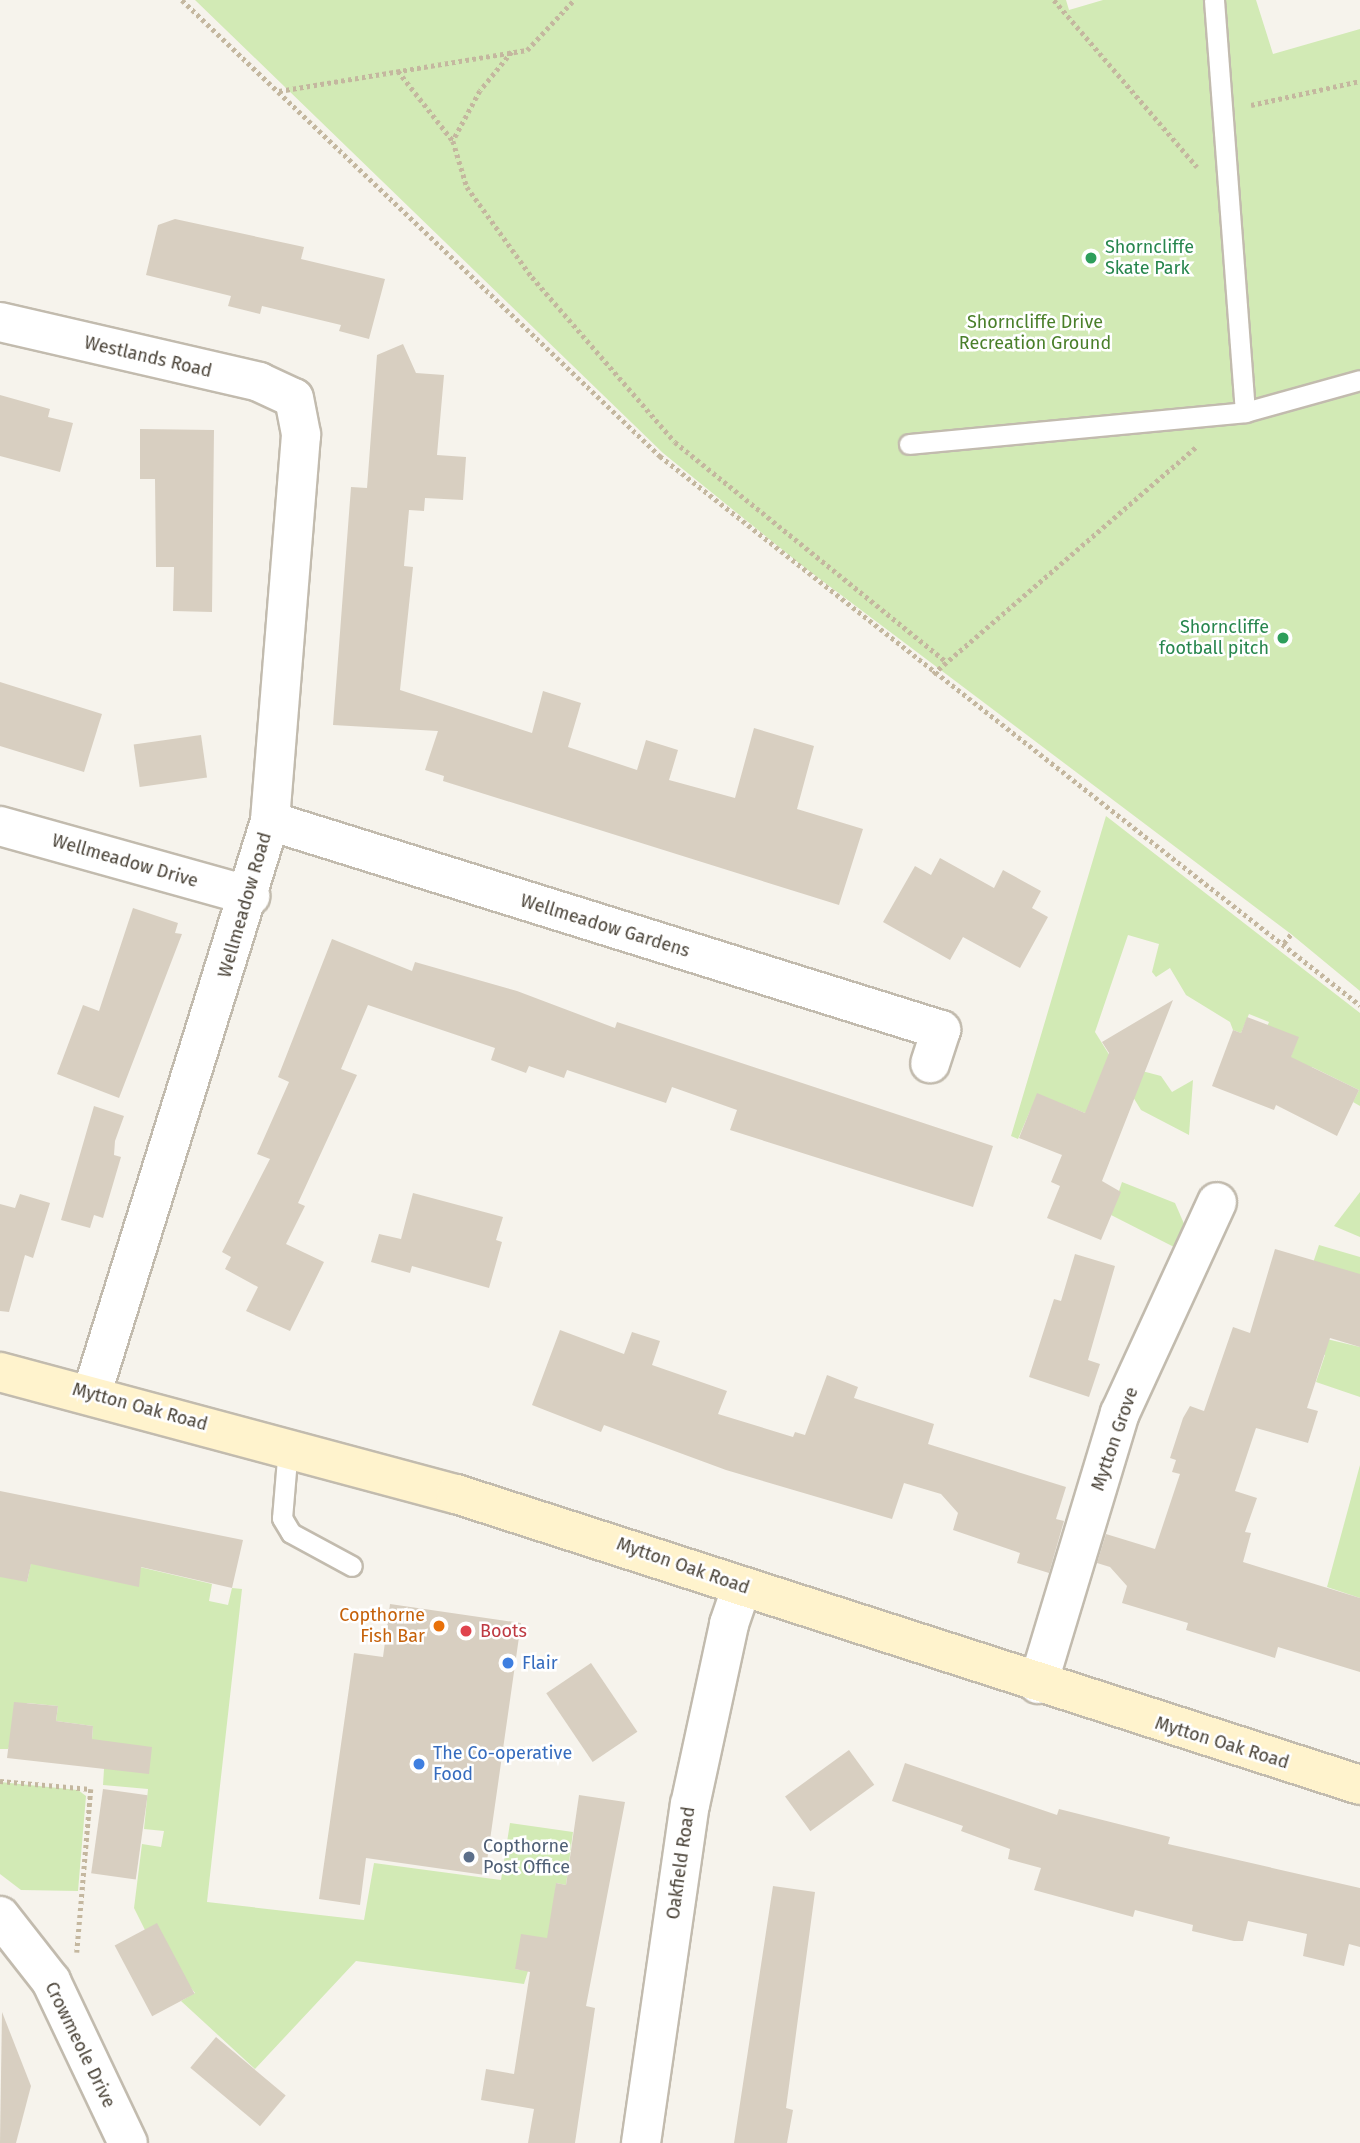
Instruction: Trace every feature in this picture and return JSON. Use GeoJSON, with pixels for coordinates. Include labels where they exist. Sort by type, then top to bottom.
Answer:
{"type":"FeatureCollection","features":[{"type":"Feature","properties":{"kind":"main road","name":"Mytton Oak Road"},"geometry":{"type":"LineString","coordinates":[[0,1372],[92,1393],[288,1447],[663,1558],[1038,1684],[1360,1785]]}},
{"type":"Feature","properties":{"kind":"street","name":"Westlands Road"},"geometry":{"type":"LineString","coordinates":[[0,322],[259,382],[294,398]]}},
{"type":"Feature","properties":{"kind":"street","name":"Wellmeadow Road"},"geometry":{"type":"LineString","coordinates":[[92,1393],[250,896],[270,821],[301,435],[294,398]]}},
{"type":"Feature","properties":{"kind":"street","name":"Wellmeadow Gardens"},"geometry":{"type":"LineString","coordinates":[[270,821],[941,1031]]}},
{"type":"Feature","properties":{"kind":"street","name":"Wellmeadow Drive"},"geometry":{"type":"LineString","coordinates":[[0,825],[250,896]]}},
{"type":"Feature","properties":{"kind":"street","name":"Mytton Grove"},"geometry":{"type":"LineString","coordinates":[[1038,1684],[1120,1413],[1217,1202]]}},
{"type":"Feature","properties":{"kind":"street","name":"Oakfield Road"},"geometry":{"type":"LineString","coordinates":[[641,2143],[690,1805],[729,1624],[741,1586]]}},
{"type":"Feature","properties":{"kind":"street","name":"Crowmeole Drive"},"geometry":{"type":"LineString","coordinates":[[0,1916],[51,1981],[128,2143]]}},
{"type":"Feature","properties":{"kind":"lane"},"geometry":{"type":"LineString","coordinates":[[1214,0],[1230,204],[1240,412]]}},
{"type":"Feature","properties":{"kind":"lane"},"geometry":{"type":"LineString","coordinates":[[909,444],[1240,412],[1360,380]]}},
{"type":"Feature","properties":{"kind":"lane"},"geometry":{"type":"LineString","coordinates":[[288,1447],[282,1518],[291,1533],[352,1566]]}},
{"type":"Feature","properties":{"kind":"path"},"geometry":{"type":"LineString","coordinates":[[181,0],[660,456],[933,674],[1284,943],[1360,1005]]}},
{"type":"Feature","properties":{"kind":"path"},"geometry":{"type":"LineString","coordinates":[[278,91],[527,50],[574,0]]}},
{"type":"Feature","properties":{"kind":"path"},"geometry":{"type":"LineString","coordinates":[[1054,0],[1230,204]]}},
{"type":"Feature","properties":{"kind":"path"},"geometry":{"type":"LineString","coordinates":[[453,141],[480,92],[512,52]]}},
{"type":"Feature","properties":{"kind":"path"},"geometry":{"type":"LineString","coordinates":[[398,71],[453,141],[467,187],[532,277],[675,442],[947,662]]}},
{"type":"Feature","properties":{"kind":"path"},"geometry":{"type":"LineString","coordinates":[[1223,111],[1360,81]]}},
{"type":"Feature","properties":{"kind":"path"},"geometry":{"type":"LineString","coordinates":[[933,674],[1240,412]]}},
{"type":"Feature","properties":{"kind":"path"},"geometry":{"type":"LineString","coordinates":[[1284,943],[1291,934]]}},
{"type":"Feature","properties":{"kind":"path"},"geometry":{"type":"LineString","coordinates":[[0,1781],[91,1789],[77,1961]]}},
{"type":"Feature","properties":{"kind":"green space","name":"Shorncliffe Drive Recreation Ground"},"geometry":{"type":"Polygon","coordinates":[[[195,0],[1066,0],[1069,10],[1103,0],[1256,0],[1273,54],[1360,29],[1360,991],[1291,934],[800,564],[663,453],[195,0]]]}},
{"type":"Feature","properties":{"kind":"green space"},"geometry":{"type":"Polygon","coordinates":[[[1106,816],[1360,1013],[1360,1106],[1353,1102],[1359,1090],[1312,1067],[1284,1075],[1298,1037],[1261,1041],[1269,1022],[1249,1014],[1241,1033],[1233,1030],[1230,1022],[1186,995],[1170,968],[1156,977],[1152,972],[1159,944],[1128,935],[1095,1032],[1125,1080],[1142,1071],[1161,1076],[1172,1092],[1193,1080],[1189,1135],[1141,1110],[1130,1092],[1085,1113],[1057,1102],[1030,1111],[1018,1139],[1011,1136],[1106,816]]]}},
{"type":"Feature","properties":{"kind":"green space"},"geometry":{"type":"Polygon","coordinates":[[[1122,1182],[1175,1203],[1185,1226],[1174,1247],[1111,1215],[1122,1182]]]}},
{"type":"Feature","properties":{"kind":"green space"},"geometry":{"type":"Polygon","coordinates":[[[1360,1192],[1360,1237],[1334,1226],[1360,1192]]]}},
{"type":"Feature","properties":{"kind":"green space"},"geometry":{"type":"Polygon","coordinates":[[[1319,1245],[1360,1257],[1360,1331],[1312,1266],[1319,1245]]]}},
{"type":"Feature","properties":{"kind":"green space"},"geometry":{"type":"Polygon","coordinates":[[[1310,1335],[1360,1347],[1360,1397],[1316,1382],[1325,1355],[1306,1348],[1310,1335]]]}},
{"type":"Feature","properties":{"kind":"green space"},"geometry":{"type":"Polygon","coordinates":[[[1360,1465],[1360,1598],[1327,1587],[1360,1465]]]}},
{"type":"Feature","properties":{"kind":"green space"},"geometry":{"type":"Polygon","coordinates":[[[0,1555],[27,1582],[31,1563],[131,1565],[212,1584],[209,1601],[228,1605],[232,1588],[242,1589],[207,1902],[364,1920],[374,1863],[501,1880],[510,1823],[573,1832],[566,1885],[556,1883],[554,1940],[515,1969],[528,1971],[524,1984],[356,1961],[255,2069],[181,2001],[195,1993],[145,1930],[134,1908],[142,1844],[161,1847],[164,1831],[144,1829],[148,1789],[103,1785],[105,1753],[92,1739],[93,1726],[56,1721],[58,1706],[27,1703],[8,1749],[0,1749],[0,1555]]]}},
{"type":"Feature","properties":{"kind":"green space"},"geometry":{"type":"Polygon","coordinates":[[[0,1782],[78,1790],[86,1796],[78,1891],[21,1890],[0,1874],[0,1782]]]}},
{"type":"Feature","properties":{"kind":"building"},"geometry":{"type":"Polygon","coordinates":[[[175,219],[304,247],[301,259],[385,279],[369,339],[339,331],[341,325],[262,306],[260,314],[228,306],[231,296],[146,275],[158,225],[175,219]]]}},
{"type":"Feature","properties":{"kind":"building"},"geometry":{"type":"Polygon","coordinates":[[[403,344],[416,373],[444,375],[437,455],[466,457],[463,500],[425,498],[424,511],[409,510],[404,566],[413,567],[400,690],[532,733],[543,691],[581,703],[568,747],[637,770],[646,740],[678,750],[669,780],[735,798],[754,728],[814,746],[797,809],[863,829],[839,905],[443,781],[444,776],[425,770],[438,731],[333,725],[351,487],[367,488],[377,355],[403,344]]]}},
{"type":"Feature","properties":{"kind":"building"},"geometry":{"type":"Polygon","coordinates":[[[0,395],[50,409],[48,417],[73,423],[60,472],[0,456],[0,395]]]}},
{"type":"Feature","properties":{"kind":"building"},"geometry":{"type":"Polygon","coordinates":[[[140,429],[214,430],[212,612],[173,611],[174,567],[156,567],[155,479],[140,479],[140,429]]]}},
{"type":"Feature","properties":{"kind":"building"},"geometry":{"type":"Polygon","coordinates":[[[0,682],[102,714],[84,772],[0,746],[0,682]]]}},
{"type":"Feature","properties":{"kind":"building"},"geometry":{"type":"Polygon","coordinates":[[[201,735],[207,778],[140,787],[134,744],[201,735]]]}},
{"type":"Feature","properties":{"kind":"building"},"geometry":{"type":"Polygon","coordinates":[[[940,858],[994,888],[1003,870],[1041,891],[1032,908],[1048,917],[1020,968],[963,937],[950,960],[883,922],[915,866],[931,875],[940,858]]]}},
{"type":"Feature","properties":{"kind":"building"},"geometry":{"type":"Polygon","coordinates":[[[133,908],[178,923],[175,933],[182,934],[119,1098],[57,1074],[83,1005],[99,1011],[133,908]]]}},
{"type":"Feature","properties":{"kind":"building"},"geometry":{"type":"Polygon","coordinates":[[[332,939],[412,971],[415,962],[517,991],[615,1028],[617,1022],[993,1146],[973,1207],[730,1130],[737,1110],[672,1087],[666,1103],[567,1070],[564,1078],[529,1066],[526,1073],[491,1060],[495,1048],[368,1005],[341,1069],[357,1075],[298,1203],[305,1206],[286,1244],[324,1262],[290,1331],[246,1311],[258,1287],[225,1269],[231,1257],[222,1252],[270,1159],[257,1154],[289,1082],[278,1077],[332,939]]]}},
{"type":"Feature","properties":{"kind":"building"},"geometry":{"type":"Polygon","coordinates":[[[1173,1000],[1102,1181],[1121,1192],[1101,1240],[1047,1218],[1060,1186],[1051,1182],[1062,1155],[1019,1138],[1037,1093],[1085,1113],[1109,1053],[1102,1042],[1173,1000]]]}},
{"type":"Feature","properties":{"kind":"building"},"geometry":{"type":"Polygon","coordinates":[[[1247,1017],[1299,1037],[1291,1057],[1359,1090],[1337,1136],[1276,1105],[1274,1110],[1212,1086],[1233,1030],[1241,1033],[1247,1017]]]}},
{"type":"Feature","properties":{"kind":"building"},"geometry":{"type":"Polygon","coordinates":[[[94,1106],[124,1116],[115,1141],[114,1155],[121,1157],[103,1218],[94,1215],[90,1228],[61,1220],[94,1106]]]}},
{"type":"Feature","properties":{"kind":"building"},"geometry":{"type":"Polygon","coordinates":[[[413,1193],[503,1217],[496,1240],[502,1242],[489,1288],[412,1266],[410,1273],[371,1262],[379,1234],[401,1239],[413,1193]]]}},
{"type":"Feature","properties":{"kind":"building"},"geometry":{"type":"Polygon","coordinates":[[[20,1194],[50,1203],[33,1258],[25,1255],[9,1312],[0,1311],[0,1204],[15,1208],[20,1194]]]}},
{"type":"Feature","properties":{"kind":"building"},"geometry":{"type":"Polygon","coordinates":[[[1275,1249],[1360,1274],[1360,1347],[1330,1338],[1307,1408],[1318,1411],[1308,1443],[1256,1428],[1235,1491],[1257,1498],[1245,1532],[1251,1533],[1243,1562],[1360,1598],[1360,1672],[1278,1647],[1275,1658],[1186,1630],[1188,1623],[1122,1603],[1127,1586],[1110,1567],[1097,1563],[1106,1534],[1155,1549],[1180,1474],[1172,1472],[1176,1460],[1170,1458],[1183,1418],[1190,1406],[1204,1411],[1233,1327],[1250,1333],[1275,1249]]]}},
{"type":"Feature","properties":{"kind":"building"},"geometry":{"type":"Polygon","coordinates":[[[1075,1254],[1115,1266],[1088,1360],[1100,1364],[1089,1397],[1029,1377],[1054,1299],[1061,1301],[1075,1254]]]}},
{"type":"Feature","properties":{"kind":"building"},"geometry":{"type":"Polygon","coordinates":[[[560,1330],[624,1354],[632,1332],[660,1341],[652,1365],[727,1391],[718,1414],[793,1437],[795,1432],[805,1435],[827,1375],[858,1387],[854,1398],[934,1424],[928,1444],[1066,1487],[1056,1519],[1064,1521],[1049,1573],[1017,1563],[1020,1553],[953,1530],[958,1513],[941,1494],[904,1483],[892,1519],[726,1470],[604,1425],[601,1432],[532,1405],[560,1330]]]}},
{"type":"Feature","properties":{"kind":"building"},"geometry":{"type":"Polygon","coordinates":[[[0,1491],[243,1540],[232,1588],[141,1567],[139,1587],[31,1564],[27,1582],[0,1577],[0,1491]]]}},
{"type":"Feature","properties":{"kind":"building"},"geometry":{"type":"Polygon","coordinates":[[[390,1604],[521,1623],[485,1875],[366,1858],[360,1905],[319,1899],[354,1653],[383,1657],[390,1604]]]}},
{"type":"Feature","properties":{"kind":"building"},"geometry":{"type":"Polygon","coordinates":[[[591,1663],[637,1732],[593,1762],[546,1693],[591,1663]]]}},
{"type":"Feature","properties":{"kind":"building"},"geometry":{"type":"Polygon","coordinates":[[[14,1702],[58,1706],[56,1721],[93,1726],[92,1739],[152,1747],[149,1774],[7,1758],[14,1702]]]}},
{"type":"Feature","properties":{"kind":"building"},"geometry":{"type":"Polygon","coordinates":[[[849,1750],[874,1785],[810,1831],[785,1796],[849,1750]]]}},
{"type":"Feature","properties":{"kind":"building"},"geometry":{"type":"Polygon","coordinates":[[[905,1763],[1057,1815],[1059,1809],[1170,1837],[1168,1844],[1360,1888],[1360,1947],[1349,1944],[1344,1966],[1303,1956],[1307,1934],[1248,1921],[1243,1941],[1234,1941],[1192,1931],[1193,1925],[1135,1910],[1133,1917],[1034,1890],[1041,1868],[1008,1859],[1010,1849],[961,1831],[963,1826],[892,1801],[905,1763]]]}},
{"type":"Feature","properties":{"kind":"building"},"geometry":{"type":"Polygon","coordinates":[[[103,1789],[148,1795],[136,1879],[91,1873],[103,1789]]]}},
{"type":"Feature","properties":{"kind":"building"},"geometry":{"type":"Polygon","coordinates":[[[579,1795],[625,1802],[586,2006],[595,2008],[575,2143],[528,2143],[534,2109],[481,2100],[486,2069],[514,2074],[530,1972],[515,1969],[521,1934],[547,1938],[556,1883],[566,1885],[579,1795]]]}},
{"type":"Feature","properties":{"kind":"building"},"geometry":{"type":"Polygon","coordinates":[[[773,1886],[815,1892],[786,2108],[793,2110],[787,2143],[734,2143],[773,1886]]]}},
{"type":"Feature","properties":{"kind":"building"},"geometry":{"type":"Polygon","coordinates":[[[157,1923],[195,1994],[152,2016],[115,1946],[157,1923]]]}},
{"type":"Feature","properties":{"kind":"building"},"geometry":{"type":"Polygon","coordinates":[[[2,2012],[31,2086],[16,2143],[0,2143],[2,2012]]]}},
{"type":"Feature","properties":{"kind":"building"},"geometry":{"type":"Polygon","coordinates":[[[216,2037],[286,2095],[260,2126],[190,2068],[216,2037]]]}},
{"type":"Feature","properties":{"kind":"place","name":"Shorncliffe Skate Park"},"geometry":{"type":"Point","coordinates":[1091,258]}},
{"type":"Feature","properties":{"kind":"place","name":"Shorncliffe football pitch"},"geometry":{"type":"Point","coordinates":[1283,638]}},
{"type":"Feature","properties":{"kind":"place","name":"Copthorne Fish Bar"},"geometry":{"type":"Point","coordinates":[439,1626]}},
{"type":"Feature","properties":{"kind":"place","name":"Boots"},"geometry":{"type":"Point","coordinates":[466,1631]}},
{"type":"Feature","properties":{"kind":"place","name":"Flair"},"geometry":{"type":"Point","coordinates":[508,1663]}},
{"type":"Feature","properties":{"kind":"place","name":"The Co-operative Food"},"geometry":{"type":"Point","coordinates":[419,1764]}},
{"type":"Feature","properties":{"kind":"place","name":"Copthorne Post Office"},"geometry":{"type":"Point","coordinates":[469,1857]}}]}
